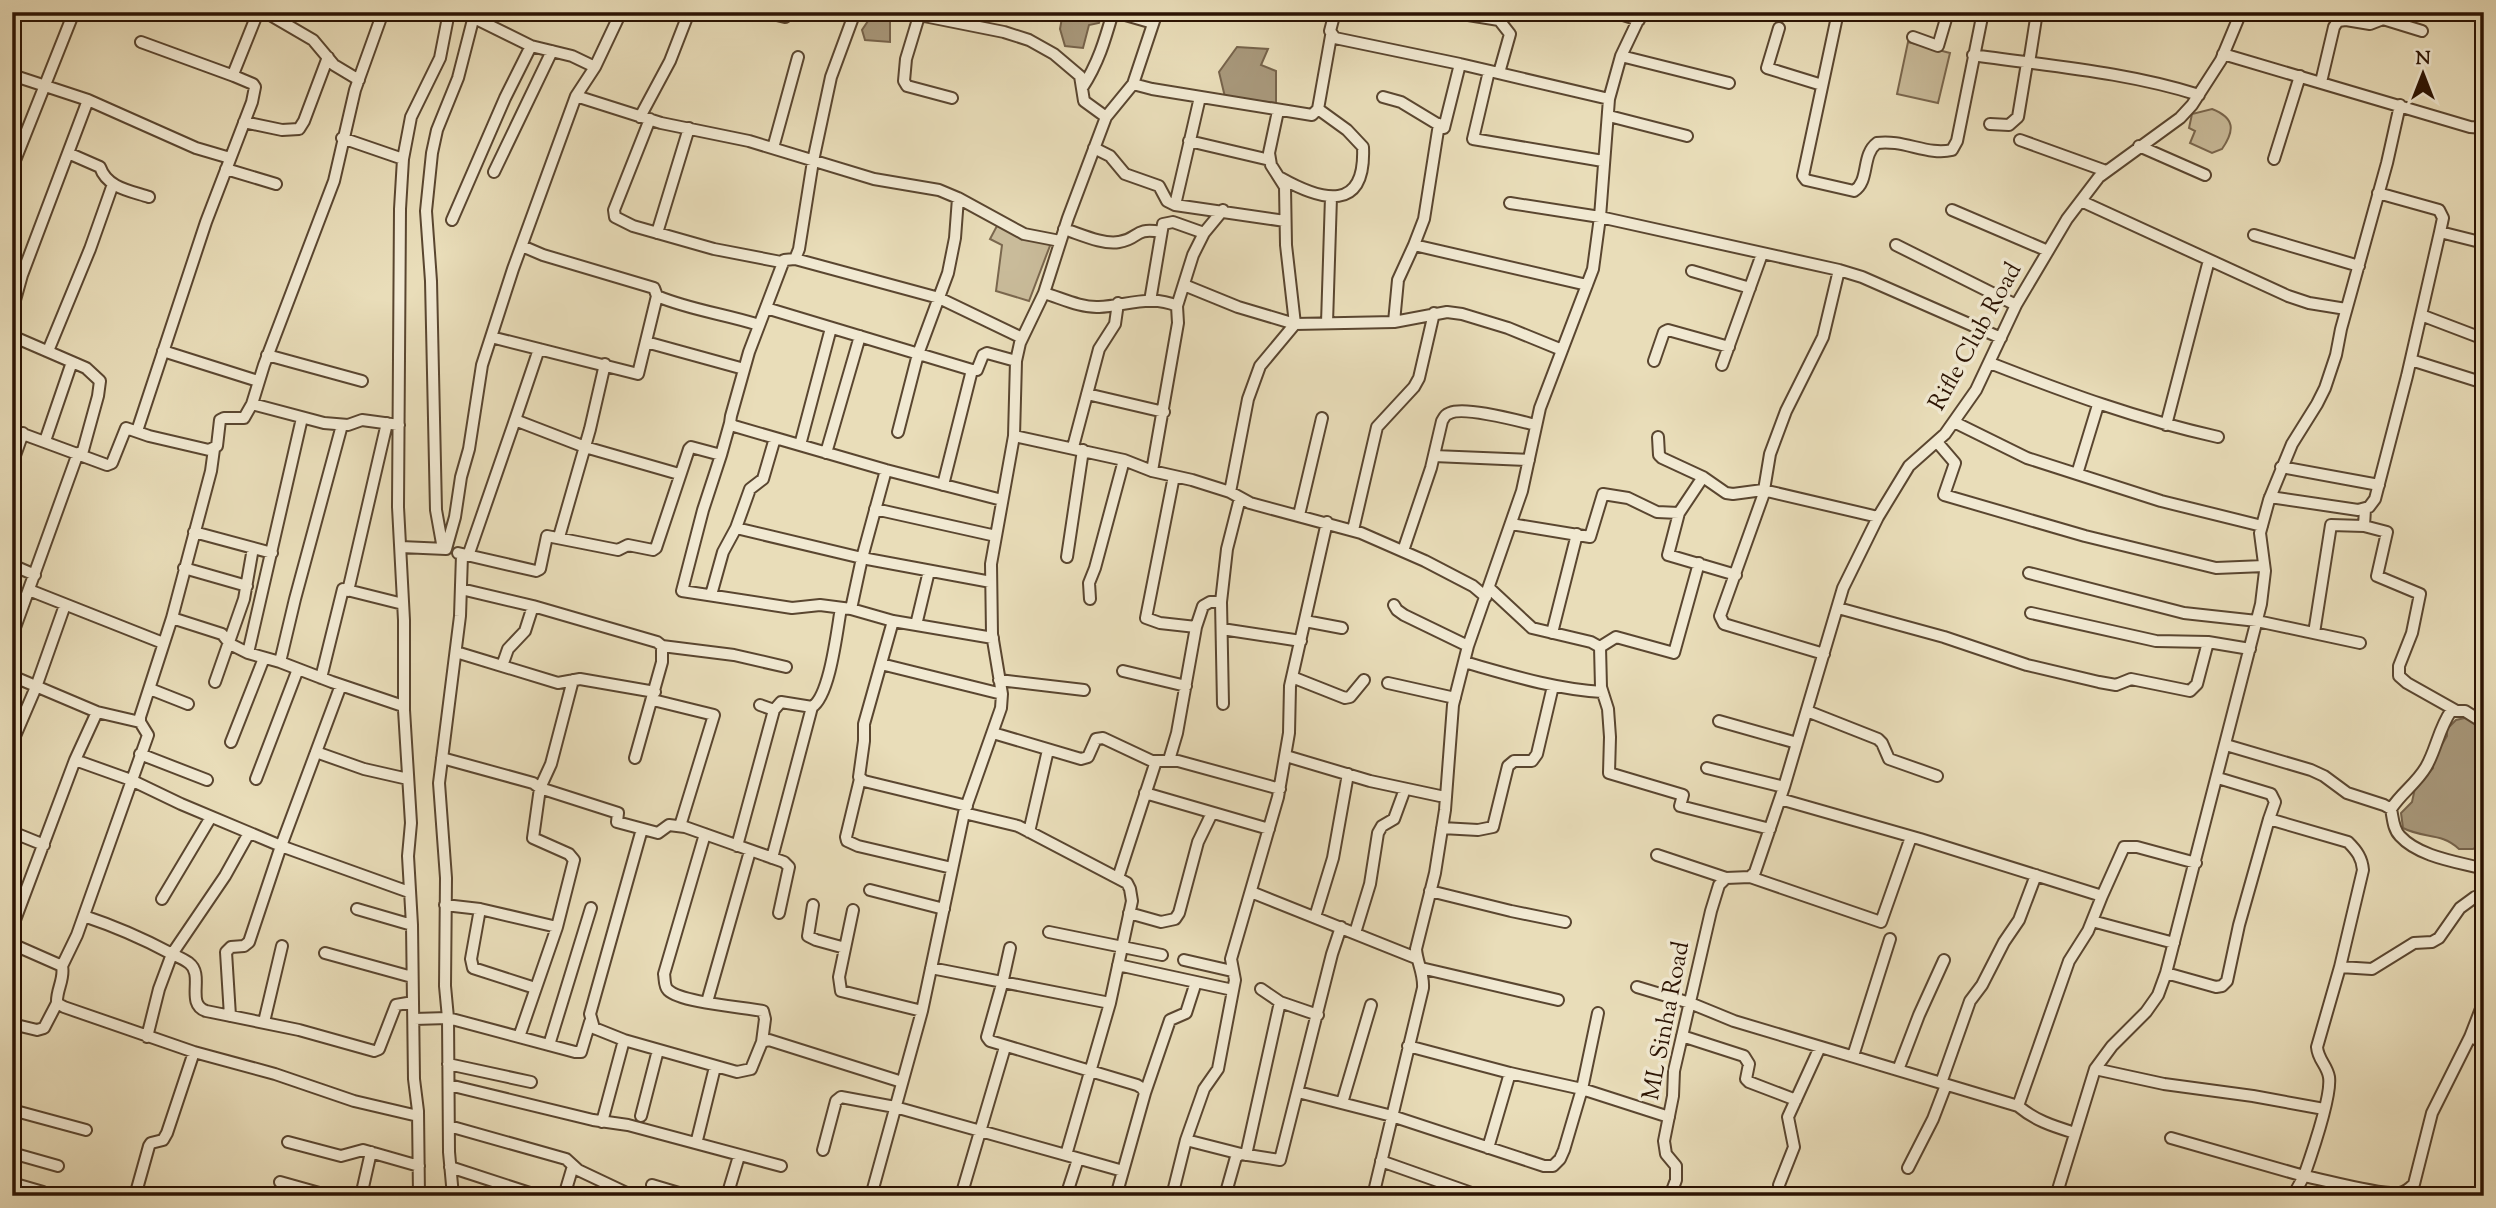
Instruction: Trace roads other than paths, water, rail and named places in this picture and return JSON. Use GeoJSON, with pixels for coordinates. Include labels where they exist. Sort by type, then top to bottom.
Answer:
{"type":"FeatureCollection","features":[{"type":"Feature","properties":{"kind":"street"},"geometry":{"type":"LineString","coordinates":[[234,76],[258,12]]}},
{"type":"Feature","properties":{"kind":"street"},"geometry":{"type":"LineString","coordinates":[[265,12],[313,40],[343,72],[359,80]]}},
{"type":"Feature","properties":{"kind":"street"},"geometry":{"type":"LineString","coordinates":[[140,722],[172,618],[211,471],[220,420],[244,418],[252,404],[267,355],[334,181],[342,138],[383,12]]}},
{"type":"Feature","properties":{"kind":"street"},"geometry":{"type":"LineString","coordinates":[[419,1196],[418,1116],[414,1079],[419,1018],[413,1002],[408,856],[411,823],[404,706],[398,508],[400,209],[403,159],[411,117],[440,58],[449,12]]}},
{"type":"Feature","properties":{"kind":"street"},"geometry":{"type":"LineString","coordinates":[[441,550],[455,517],[482,365],[491,337],[576,96],[595,67],[621,12]]}},
{"type":"Feature","properties":{"kind":"street"},"geometry":{"type":"LineString","coordinates":[[688,12],[645,118],[614,210],[615,217],[657,233],[714,249],[781,262],[795,259],[939,298],[1022,338]]}},
{"type":"Feature","properties":{"kind":"street"},"geometry":{"type":"LineString","coordinates":[[764,12],[785,17],[792,12]]}},
{"type":"Feature","properties":{"kind":"street"},"geometry":{"type":"LineString","coordinates":[[795,259],[831,76],[855,12]]}},
{"type":"Feature","properties":{"kind":"street"},"geometry":{"type":"LineString","coordinates":[[904,12],[1004,32],[1029,40],[1054,54],[1080,76],[1084,101],[1106,117]]}},
{"type":"Feature","properties":{"kind":"street"},"geometry":{"type":"LineString","coordinates":[[871,1196],[922,1012],[966,810],[1001,708],[1002,694],[993,638],[991,564],[1014,436],[1013,384],[1016,361],[1022,338],[1044,293],[1064,229],[1106,117],[1133,84],[1155,18],[1114,12],[1103,51],[1082,88]]}},
{"type":"Feature","properties":{"kind":"street"},"geometry":{"type":"LineString","coordinates":[[1133,84],[1308,116],[1314,114],[1318,109],[1335,12]]}},
{"type":"Feature","properties":{"kind":"street"},"geometry":{"type":"LineString","coordinates":[[1450,12],[1499,16],[1510,34],[1494,72],[1473,139],[1603,161]]}},
{"type":"Feature","properties":{"kind":"street"},"geometry":{"type":"LineString","coordinates":[[1373,1196],[1423,988],[1424,977],[1419,963],[1420,927],[1442,828],[1454,698],[1468,646],[1511,524],[1540,408],[1593,269],[1600,218],[1609,99],[1621,56],[1640,16],[1614,12]]}},
{"type":"Feature","properties":{"kind":"street"},"geometry":{"type":"LineString","coordinates":[[1838,12],[1803,176],[1806,180],[1854,191],[1862,183],[1868,154],[1877,142],[1901,143],[1943,152],[1952,150],[1957,141],[1983,12]]}},
{"type":"Feature","properties":{"kind":"street"},"geometry":{"type":"LineString","coordinates":[[1913,37],[1938,46],[1948,12]]}},
{"type":"Feature","properties":{"kind":"street"},"geometry":{"type":"LineString","coordinates":[[1990,124],[2009,125],[2018,117],[2037,12]]}},
{"type":"Feature","properties":{"kind":"street","name":"Rifle Club Road"},"geometry":{"type":"LineString","coordinates":[[1750,877],[1755,872],[1784,787],[1847,578],[1878,517],[1909,466],[1937,442],[1976,390],[2016,305],[2081,201],[2106,171],[2180,118],[2199,95],[2223,54],[2241,12]]}},
{"type":"Feature","properties":{"kind":"street"},"geometry":{"type":"LineString","coordinates":[[12,168],[73,13]]}},
{"type":"Feature","properties":{"kind":"street"},"geometry":{"type":"LineString","coordinates":[[441,550],[436,510],[431,281],[425,211],[437,130],[458,78],[470,14],[531,46],[572,56],[595,67]]}},
{"type":"Feature","properties":{"kind":"street"},"geometry":{"type":"LineString","coordinates":[[919,16],[906,59],[904,81],[907,86],[952,98]]}},
{"type":"Feature","properties":{"kind":"street"},"geometry":{"type":"LineString","coordinates":[[2321,82],[2334,27],[2338,21],[2370,24],[2383,19],[2422,31]]}},
{"type":"Feature","properties":{"kind":"street"},"geometry":{"type":"LineString","coordinates":[[1779,27],[1767,68],[1822,85]]}},
{"type":"Feature","properties":{"kind":"street"},"geometry":{"type":"LineString","coordinates":[[1332,36],[1340,40],[1460,64],[1609,99]]}},
{"type":"Feature","properties":{"kind":"street"},"geometry":{"type":"LineString","coordinates":[[137,431],[255,87],[234,76],[141,42]]}},
{"type":"Feature","properties":{"kind":"street"},"geometry":{"type":"LineString","coordinates":[[452,220],[505,98],[531,46]]}},
{"type":"Feature","properties":{"kind":"street"},"geometry":{"type":"LineString","coordinates":[[494,172],[552,51]]}},
{"type":"Feature","properties":{"kind":"street"},"geometry":{"type":"LineString","coordinates":[[2223,54],[2470,127],[2484,128]]}},
{"type":"Feature","properties":{"kind":"street"},"geometry":{"type":"LineString","coordinates":[[1973,55],[2122,76],[2173,86],[2199,95]]}},
{"type":"Feature","properties":{"kind":"street"},"geometry":{"type":"LineString","coordinates":[[1621,56],[1729,83]]}},
{"type":"Feature","properties":{"kind":"street"},"geometry":{"type":"LineString","coordinates":[[244,122],[282,130],[299,129],[328,57]]}},
{"type":"Feature","properties":{"kind":"street"},"geometry":{"type":"LineString","coordinates":[[773,148],[798,57]]}},
{"type":"Feature","properties":{"kind":"street"},"geometry":{"type":"LineString","coordinates":[[1382,97],[1401,103],[1444,128],[1460,64]]}},
{"type":"Feature","properties":{"kind":"street"},"geometry":{"type":"LineString","coordinates":[[12,75],[88,100],[276,184]]}},
{"type":"Feature","properties":{"kind":"street"},"geometry":{"type":"LineString","coordinates":[[2274,159],[2300,76]]}},
{"type":"Feature","properties":{"kind":"street"},"geometry":{"type":"LineString","coordinates":[[576,96],[645,118],[773,148],[874,179],[930,188],[958,198],[1024,234],[1060,241]]}},
{"type":"Feature","properties":{"kind":"street"},"geometry":{"type":"LineString","coordinates":[[1175,205],[1200,97]]}},
{"type":"Feature","properties":{"kind":"street"},"geometry":{"type":"LineString","coordinates":[[12,311],[17,274],[88,100]]}},
{"type":"Feature","properties":{"kind":"street"},"geometry":{"type":"LineString","coordinates":[[2056,1196],[2095,1069],[2112,1046],[2146,1012],[2158,995],[2166,973],[2257,621],[2264,583],[2260,540],[2262,526],[2281,467],[2325,388],[2336,355],[2400,105]]}},
{"type":"Feature","properties":{"kind":"street"},"geometry":{"type":"LineString","coordinates":[[1280,177],[1306,192],[1331,197],[1353,190],[1357,185],[1361,174],[1363,146],[1347,130],[1318,109]]}},
{"type":"Feature","properties":{"kind":"street"},"geometry":{"type":"LineString","coordinates":[[1223,704],[1221,602],[1248,399],[1260,366],[1295,324],[1284,187],[1269,153],[1279,111]]}},
{"type":"Feature","properties":{"kind":"street"},"geometry":{"type":"LineString","coordinates":[[1609,116],[1687,136]]}},
{"type":"Feature","properties":{"kind":"street"},"geometry":{"type":"LineString","coordinates":[[1394,322],[1398,280],[1424,219],[1438,124]]}},
{"type":"Feature","properties":{"kind":"street"},"geometry":{"type":"LineString","coordinates":[[657,233],[689,128]]}},
{"type":"Feature","properties":{"kind":"street"},"geometry":{"type":"LineString","coordinates":[[342,138],[403,159]]}},
{"type":"Feature","properties":{"kind":"street"},"geometry":{"type":"LineString","coordinates":[[2020,140],[2106,171]]}},
{"type":"Feature","properties":{"kind":"street"},"geometry":{"type":"LineString","coordinates":[[1189,141],[1270,160]]}},
{"type":"Feature","properties":{"kind":"street"},"geometry":{"type":"LineString","coordinates":[[2139,146],[2205,175]]}},
{"type":"Feature","properties":{"kind":"street"},"geometry":{"type":"LineString","coordinates":[[1094,148],[1110,156],[1125,174],[1159,186],[1167,201],[1175,205],[1286,221]]}},
{"type":"Feature","properties":{"kind":"street"},"geometry":{"type":"LineString","coordinates":[[68,153],[100,167],[106,180],[113,184],[149,197]]}},
{"type":"Feature","properties":{"kind":"street"},"geometry":{"type":"LineString","coordinates":[[48,351],[90,249],[113,184]]}},
{"type":"Feature","properties":{"kind":"street"},"geometry":{"type":"LineString","coordinates":[[2364,526],[2365,509],[2375,499],[2379,485],[2443,218],[2439,210],[2378,193]]}},
{"type":"Feature","properties":{"kind":"street"},"geometry":{"type":"LineString","coordinates":[[1327,323],[1331,197]]}},
{"type":"Feature","properties":{"kind":"street"},"geometry":{"type":"LineString","coordinates":[[898,432],[918,354],[948,273],[955,238],[958,198]]}},
{"type":"Feature","properties":{"kind":"street"},"geometry":{"type":"LineString","coordinates":[[2081,201],[2288,296],[2309,303],[2346,309]]}},
{"type":"Feature","properties":{"kind":"street"},"geometry":{"type":"LineString","coordinates":[[1510,203],[1600,218],[1839,270],[1862,277],[2001,338]]}},
{"type":"Feature","properties":{"kind":"street"},"geometry":{"type":"LineString","coordinates":[[1152,471],[1178,323],[1177,306],[1204,233],[1223,210]]}},
{"type":"Feature","properties":{"kind":"street"},"geometry":{"type":"LineString","coordinates":[[1952,211],[2048,251]]}},
{"type":"Feature","properties":{"kind":"street"},"geometry":{"type":"LineString","coordinates":[[1150,301],[1163,224],[1168,222],[1187,226],[1204,233]]}},
{"type":"Feature","properties":{"kind":"street"},"geometry":{"type":"LineString","coordinates":[[1064,229],[1114,243],[1126,240],[1143,230],[1161,232]]}},
{"type":"Feature","properties":{"kind":"street"},"geometry":{"type":"LineString","coordinates":[[2440,232],[2484,243]]}},
{"type":"Feature","properties":{"kind":"street"},"geometry":{"type":"LineString","coordinates":[[2254,235],[2358,266]]}},
{"type":"Feature","properties":{"kind":"street"},"geometry":{"type":"LineString","coordinates":[[1414,245],[1587,285]]}},
{"type":"Feature","properties":{"kind":"street"},"geometry":{"type":"LineString","coordinates":[[1896,245],[2016,305]]}},
{"type":"Feature","properties":{"kind":"street"},"geometry":{"type":"LineString","coordinates":[[491,337],[638,374],[657,296],[654,288],[522,246]]}},
{"type":"Feature","properties":{"kind":"street"},"geometry":{"type":"LineString","coordinates":[[1722,365],[1762,254]]}},
{"type":"Feature","properties":{"kind":"street"},"geometry":{"type":"LineString","coordinates":[[2165,425],[2209,260]]}},
{"type":"Feature","properties":{"kind":"street"},"geometry":{"type":"LineString","coordinates":[[781,262],[744,369],[682,591],[792,608],[820,605],[993,638]]}},
{"type":"Feature","properties":{"kind":"street"},"geometry":{"type":"LineString","coordinates":[[1824,654],[1724,624],[1720,616],[1763,490],[1770,454],[1786,411],[1823,337],[1839,270]]}},
{"type":"Feature","properties":{"kind":"street"},"geometry":{"type":"LineString","coordinates":[[1692,271],[1750,288]]}},
{"type":"Feature","properties":{"kind":"street"},"geometry":{"type":"LineString","coordinates":[[1184,285],[1238,307],[1295,324],[1394,322],[1434,313],[1462,314],[1508,328],[1562,350]]}},
{"type":"Feature","properties":{"kind":"street"},"geometry":{"type":"LineString","coordinates":[[1044,293],[1093,307],[1150,301],[1177,306]]}},
{"type":"Feature","properties":{"kind":"street"},"geometry":{"type":"LineString","coordinates":[[657,296],[679,306],[731,316],[759,326]]}},
{"type":"Feature","properties":{"kind":"street"},"geometry":{"type":"LineString","coordinates":[[1066,557],[1087,394],[1098,349],[1115,324],[1118,303]]}},
{"type":"Feature","properties":{"kind":"street"},"geometry":{"type":"LineString","coordinates":[[766,308],[972,370],[977,370],[987,353],[1016,361]]}},
{"type":"Feature","properties":{"kind":"street"},"geometry":{"type":"LineString","coordinates":[[1353,530],[1377,427],[1419,378],[1434,313]]}},
{"type":"Feature","properties":{"kind":"street"},"geometry":{"type":"LineString","coordinates":[[2421,315],[2484,339]]}},
{"type":"Feature","properties":{"kind":"street"},"geometry":{"type":"LineString","coordinates":[[800,445],[831,328]]}},
{"type":"Feature","properties":{"kind":"street"},"geometry":{"type":"LineString","coordinates":[[1654,360],[1664,332],[1668,330],[1729,347]]}},
{"type":"Feature","properties":{"kind":"street"},"geometry":{"type":"LineString","coordinates":[[12,336],[86,368],[100,381],[80,454],[12,636]]}},
{"type":"Feature","properties":{"kind":"street"},"geometry":{"type":"LineString","coordinates":[[826,453],[860,336]]}},
{"type":"Feature","properties":{"kind":"street"},"geometry":{"type":"LineString","coordinates":[[646,342],[744,369]]}},
{"type":"Feature","properties":{"kind":"street"},"geometry":{"type":"LineString","coordinates":[[453,1196],[445,986],[446,878],[439,783],[465,555],[539,349]]}},
{"type":"Feature","properties":{"kind":"street"},"geometry":{"type":"LineString","coordinates":[[163,351],[258,381]]}},
{"type":"Feature","properties":{"kind":"street"},"geometry":{"type":"LineString","coordinates":[[267,355],[362,381]]}},
{"type":"Feature","properties":{"kind":"street"},"geometry":{"type":"LineString","coordinates":[[2411,360],[2484,383]]}},
{"type":"Feature","properties":{"kind":"street"},"geometry":{"type":"LineString","coordinates":[[45,441],[72,362]]}},
{"type":"Feature","properties":{"kind":"street"},"geometry":{"type":"LineString","coordinates":[[1990,363],[2098,405],[2218,437]]}},
{"type":"Feature","properties":{"kind":"street"},"geometry":{"type":"LineString","coordinates":[[559,537],[605,364]]}},
{"type":"Feature","properties":{"kind":"street"},"geometry":{"type":"LineString","coordinates":[[943,485],[972,370]]}},
{"type":"Feature","properties":{"kind":"street"},"geometry":{"type":"LineString","coordinates":[[1087,394],[1164,412]]}},
{"type":"Feature","properties":{"kind":"street"},"geometry":{"type":"LineString","coordinates":[[252,404],[302,418],[342,425],[362,420],[399,425]]}},
{"type":"Feature","properties":{"kind":"street"},"geometry":{"type":"LineString","coordinates":[[2077,474],[2098,405]]}},
{"type":"Feature","properties":{"kind":"street"},"geometry":{"type":"LineString","coordinates":[[1403,551],[1446,414],[1467,411],[1536,425]]}},
{"type":"Feature","properties":{"kind":"street"},"geometry":{"type":"LineString","coordinates":[[248,653],[302,418]]}},
{"type":"Feature","properties":{"kind":"street"},"geometry":{"type":"LineString","coordinates":[[1299,515],[1322,418]]}},
{"type":"Feature","properties":{"kind":"street"},"geometry":{"type":"LineString","coordinates":[[515,420],[585,447],[679,474]]}},
{"type":"Feature","properties":{"kind":"street"},"geometry":{"type":"LineString","coordinates":[[1954,422],[2027,458],[2161,501],[2262,526]]}},
{"type":"Feature","properties":{"kind":"street"},"geometry":{"type":"LineString","coordinates":[[348,591],[387,423]]}},
{"type":"Feature","properties":{"kind":"street"},"geometry":{"type":"LineString","coordinates":[[730,423],[886,470],[1002,500]]}},
{"type":"Feature","properties":{"kind":"street"},"geometry":{"type":"LineString","coordinates":[[280,662],[342,425]]}},
{"type":"Feature","properties":{"kind":"street"},"geometry":{"type":"LineString","coordinates":[[12,464],[17,432],[110,465],[127,428],[209,450],[214,449]]}},
{"type":"Feature","properties":{"kind":"street"},"geometry":{"type":"LineString","coordinates":[[1014,436],[1124,460],[1271,509],[1353,530],[1488,592],[1532,628],[1591,642],[1600,647]]}},
{"type":"Feature","properties":{"kind":"street"},"geometry":{"type":"LineString","coordinates":[[711,595],[723,552],[736,528],[750,489],[763,479],[775,438]]}},
{"type":"Feature","properties":{"kind":"street"},"geometry":{"type":"LineString","coordinates":[[1658,438],[1659,455],[1662,458],[1703,477],[1721,491],[1733,494],[1763,490],[1878,517]]}},
{"type":"Feature","properties":{"kind":"street"},"geometry":{"type":"LineString","coordinates":[[1937,442],[1955,463],[1944,495],[2085,536],[2216,568],[2264,566]]}},
{"type":"Feature","properties":{"kind":"street"},"geometry":{"type":"LineString","coordinates":[[401,547],[441,550],[536,571],[540,569],[547,536],[618,550],[628,545],[653,551],[691,447],[721,455]]}},
{"type":"Feature","properties":{"kind":"street"},"geometry":{"type":"LineString","coordinates":[[1434,456],[1529,460]]}},
{"type":"Feature","properties":{"kind":"street"},"geometry":{"type":"LineString","coordinates":[[1090,599],[1089,583],[1124,460]]}},
{"type":"Feature","properties":{"kind":"street"},"geometry":{"type":"LineString","coordinates":[[2281,467],[2379,485]]}},
{"type":"Feature","properties":{"kind":"street"},"geometry":{"type":"LineString","coordinates":[[772,858],[812,707],[818,703],[821,696],[886,470]]}},
{"type":"Feature","properties":{"kind":"street"},"geometry":{"type":"LineString","coordinates":[[1174,476],[1146,618],[1160,623],[1196,627]]}},
{"type":"Feature","properties":{"kind":"street"},"geometry":{"type":"LineString","coordinates":[[1703,477],[1679,513],[1668,555],[1736,575]]}},
{"type":"Feature","properties":{"kind":"street"},"geometry":{"type":"LineString","coordinates":[[1511,524],[1590,537],[1603,495],[1628,498],[1657,512],[1679,513]]}},
{"type":"Feature","properties":{"kind":"street"},"geometry":{"type":"LineString","coordinates":[[2270,498],[2365,509]]}},
{"type":"Feature","properties":{"kind":"street"},"geometry":{"type":"LineString","coordinates":[[875,509],[996,536]]}},
{"type":"Feature","properties":{"kind":"street"},"geometry":{"type":"LineString","coordinates":[[1172,1196],[1186,1140],[1204,1089],[1218,1069],[1235,980],[1231,959],[1280,789],[1286,756],[1292,677],[1327,522]]}},
{"type":"Feature","properties":{"kind":"street"},"geometry":{"type":"LineString","coordinates":[[2314,633],[2331,525],[2364,526],[2387,532],[2377,576],[2420,594],[2412,633],[2399,666],[2399,676],[2455,710],[2465,711],[2484,723]]}},
{"type":"Feature","properties":{"kind":"street"},"geometry":{"type":"LineString","coordinates":[[736,528],[862,558],[991,582]]}},
{"type":"Feature","properties":{"kind":"street"},"geometry":{"type":"LineString","coordinates":[[194,532],[272,553]]}},
{"type":"Feature","properties":{"kind":"street"},"geometry":{"type":"LineString","coordinates":[[1552,633],[1577,534]]}},
{"type":"Feature","properties":{"kind":"street"},"geometry":{"type":"LineString","coordinates":[[215,682],[230,644],[247,586],[253,548]]}},
{"type":"Feature","properties":{"kind":"street"},"geometry":{"type":"LineString","coordinates":[[1600,647],[1616,637],[1674,653],[1699,563]]}},
{"type":"Feature","properties":{"kind":"street"},"geometry":{"type":"LineString","coordinates":[[12,565],[35,575]]}},
{"type":"Feature","properties":{"kind":"street"},"geometry":{"type":"LineString","coordinates":[[184,568],[247,586]]}},
{"type":"Feature","properties":{"kind":"street"},"geometry":{"type":"LineString","coordinates":[[916,625],[929,571]]}},
{"type":"Feature","properties":{"kind":"street"},"geometry":{"type":"LineString","coordinates":[[2029,573],[2185,613],[2257,621],[2360,643]]}},
{"type":"Feature","properties":{"kind":"street"},"geometry":{"type":"LineString","coordinates":[[321,678],[343,589],[403,604]]}},
{"type":"Feature","properties":{"kind":"street"},"geometry":{"type":"LineString","coordinates":[[461,589],[533,606],[657,642],[662,646],[734,655],[786,667]]}},
{"type":"Feature","properties":{"kind":"street"},"geometry":{"type":"LineString","coordinates":[[29,590],[163,643]]}},
{"type":"Feature","properties":{"kind":"street"},"geometry":{"type":"LineString","coordinates":[[1169,760],[1177,733],[1196,627],[1203,607],[1210,602],[1221,602]]}},
{"type":"Feature","properties":{"kind":"street"},"geometry":{"type":"LineString","coordinates":[[12,743],[36,687],[65,605]]}},
{"type":"Feature","properties":{"kind":"street"},"geometry":{"type":"LineString","coordinates":[[1394,605],[1404,615],[1468,646]]}},
{"type":"Feature","properties":{"kind":"street"},"geometry":{"type":"LineString","coordinates":[[502,666],[508,649],[525,631],[533,606]]}},
{"type":"Feature","properties":{"kind":"street"},"geometry":{"type":"LineString","coordinates":[[1838,608],[1944,637],[2027,665],[2113,685],[2131,680],[2190,691],[2197,684],[2208,642]]}},
{"type":"Feature","properties":{"kind":"street"},"geometry":{"type":"LineString","coordinates":[[2031,613],[2156,641],[2208,642],[2250,649]]}},
{"type":"Feature","properties":{"kind":"street"},"geometry":{"type":"LineString","coordinates":[[172,618],[222,634],[230,644],[248,653],[404,706]]}},
{"type":"Feature","properties":{"kind":"street"},"geometry":{"type":"LineString","coordinates":[[893,621],[864,724],[860,779],[847,841],[858,846],[952,868]]}},
{"type":"Feature","properties":{"kind":"street"},"geometry":{"type":"LineString","coordinates":[[1305,621],[1342,628]]}},
{"type":"Feature","properties":{"kind":"street"},"geometry":{"type":"LineString","coordinates":[[1222,629],[1301,641]]}},
{"type":"Feature","properties":{"kind":"street"},"geometry":{"type":"LineString","coordinates":[[635,758],[662,663],[662,646]]}},
{"type":"Feature","properties":{"kind":"street"},"geometry":{"type":"LineString","coordinates":[[1600,647],[1602,692],[1608,709],[1609,773],[1683,795],[1680,806],[1770,829]]}},
{"type":"Feature","properties":{"kind":"street"},"geometry":{"type":"LineString","coordinates":[[456,652],[558,683],[573,680],[615,684],[714,715],[680,826]]}},
{"type":"Feature","properties":{"kind":"street"},"geometry":{"type":"LineString","coordinates":[[231,742],[264,658]]}},
{"type":"Feature","properties":{"kind":"street"},"geometry":{"type":"LineString","coordinates":[[1464,662],[1553,686],[1602,692]]}},
{"type":"Feature","properties":{"kind":"street"},"geometry":{"type":"LineString","coordinates":[[881,664],[1002,694]]}},
{"type":"Feature","properties":{"kind":"street"},"geometry":{"type":"LineString","coordinates":[[257,779],[298,669]]}},
{"type":"Feature","properties":{"kind":"street"},"geometry":{"type":"LineString","coordinates":[[1124,671],[1186,686]]}},
{"type":"Feature","properties":{"kind":"street"},"geometry":{"type":"LineString","coordinates":[[12,676],[97,712],[140,722],[148,735],[84,916],[62,966],[64,974],[57,1003],[44,1028],[37,1030],[12,1024]]}},
{"type":"Feature","properties":{"kind":"street"},"geometry":{"type":"LineString","coordinates":[[1292,677],[1345,698],[1350,697],[1364,680]]}},
{"type":"Feature","properties":{"kind":"street"},"geometry":{"type":"LineString","coordinates":[[519,1037],[557,927],[574,860],[569,854],[533,838],[532,833],[540,788],[551,764],[573,680]]}},
{"type":"Feature","properties":{"kind":"street"},"geometry":{"type":"LineString","coordinates":[[999,680],[1084,690]]}},
{"type":"Feature","properties":{"kind":"street"},"geometry":{"type":"LineString","coordinates":[[1388,683],[1454,698]]}},
{"type":"Feature","properties":{"kind":"street"},"geometry":{"type":"LineString","coordinates":[[230,1016],[226,952],[231,947],[244,946],[249,942],[281,846],[341,685]]}},
{"type":"Feature","properties":{"kind":"street"},"geometry":{"type":"LineString","coordinates":[[1442,828],[1478,830],[1493,827],[1508,766],[1514,761],[1532,761],[1537,754],[1553,686]]}},
{"type":"Feature","properties":{"kind":"street"},"geometry":{"type":"LineString","coordinates":[[150,689],[188,704]]}},
{"type":"Feature","properties":{"kind":"street"},"geometry":{"type":"LineString","coordinates":[[737,846],[774,709],[781,702],[812,707]]}},
{"type":"Feature","properties":{"kind":"street"},"geometry":{"type":"LineString","coordinates":[[760,705],[774,709]]}},
{"type":"Feature","properties":{"kind":"street"},"geometry":{"type":"LineString","coordinates":[[2390,809],[2418,780],[2430,761],[2448,714],[2455,710]]}},
{"type":"Feature","properties":{"kind":"street"},"geometry":{"type":"LineString","coordinates":[[1807,711],[1878,739],[1889,759],[1937,776]]}},
{"type":"Feature","properties":{"kind":"street"},"geometry":{"type":"LineString","coordinates":[[12,928],[75,760],[97,712]]}},
{"type":"Feature","properties":{"kind":"street"},"geometry":{"type":"LineString","coordinates":[[1719,722],[1797,743]]}},
{"type":"Feature","properties":{"kind":"street"},"geometry":{"type":"LineString","coordinates":[[993,733],[1086,759],[1096,739],[1103,738],[1156,761],[1169,760],[1280,789]]}},
{"type":"Feature","properties":{"kind":"street"},"geometry":{"type":"LineString","coordinates":[[2226,745],[2324,776],[2347,793],[2390,809],[2395,830],[2411,846],[2484,869]]}},
{"type":"Feature","properties":{"kind":"street"},"geometry":{"type":"LineString","coordinates":[[1030,832],[1048,750]]}},
{"type":"Feature","properties":{"kind":"street"},"geometry":{"type":"LineString","coordinates":[[316,752],[364,769],[408,779]]}},
{"type":"Feature","properties":{"kind":"street"},"geometry":{"type":"LineString","coordinates":[[141,754],[207,780]]}},
{"type":"Feature","properties":{"kind":"street"},"geometry":{"type":"LineString","coordinates":[[1286,756],[1440,796]]}},
{"type":"Feature","properties":{"kind":"street"},"geometry":{"type":"LineString","coordinates":[[442,758],[533,783],[540,788],[618,813],[617,822],[659,834],[669,825],[680,826],[784,862],[789,867],[779,914]]}},
{"type":"Feature","properties":{"kind":"street"},"geometry":{"type":"LineString","coordinates":[[75,760],[131,780],[281,846],[409,892]]}},
{"type":"Feature","properties":{"kind":"street"},"geometry":{"type":"LineString","coordinates":[[1118,878],[1156,761]]}},
{"type":"Feature","properties":{"kind":"street"},"geometry":{"type":"LineString","coordinates":[[1707,768],[1784,787]]}},
{"type":"Feature","properties":{"kind":"street"},"geometry":{"type":"LineString","coordinates":[[1315,917],[1334,858],[1348,774]]}},
{"type":"Feature","properties":{"kind":"street"},"geometry":{"type":"LineString","coordinates":[[2166,973],[2216,986],[2222,986],[2227,981],[2239,925],[2275,802],[2271,794],[2218,778]]}},
{"type":"Feature","properties":{"kind":"street"},"geometry":{"type":"LineString","coordinates":[[860,779],[1018,826],[1127,883],[1132,901],[1110,1003],[1066,1155]]}},
{"type":"Feature","properties":{"kind":"street"},"geometry":{"type":"LineString","coordinates":[[1356,933],[1370,884],[1378,834],[1382,826],[1394,819],[1405,789]]}},
{"type":"Feature","properties":{"kind":"street"},"geometry":{"type":"LineString","coordinates":[[1146,793],[1269,829]]}},
{"type":"Feature","properties":{"kind":"street"},"geometry":{"type":"LineString","coordinates":[[1780,799],[2102,896]]}},
{"type":"Feature","properties":{"kind":"street"},"geometry":{"type":"LineString","coordinates":[[1129,913],[1161,922],[1175,919],[1179,913],[1198,842],[1212,813]]}},
{"type":"Feature","properties":{"kind":"street"},"geometry":{"type":"LineString","coordinates":[[162,899],[211,817]]}},
{"type":"Feature","properties":{"kind":"street"},"geometry":{"type":"LineString","coordinates":[[2269,819],[2348,842],[2362,860],[2363,870],[2340,967],[2317,1047],[2317,1056],[2326,1068],[2329,1080],[2324,1108],[2304,1176],[2292,1196]]}},
{"type":"Feature","properties":{"kind":"street"},"geometry":{"type":"LineString","coordinates":[[419,1018],[446,1018],[581,1052],[642,829]]}},
{"type":"Feature","properties":{"kind":"street"},"geometry":{"type":"LineString","coordinates":[[12,832],[44,845]]}},
{"type":"Feature","properties":{"kind":"street"},"geometry":{"type":"LineString","coordinates":[[147,1037],[159,989],[172,954],[225,876],[249,833]]}},
{"type":"Feature","properties":{"kind":"street"},"geometry":{"type":"LineString","coordinates":[[590,1022],[594,1028],[624,1040],[715,1067],[746,1072],[755,1063],[762,1042],[765,1019],[763,1011],[707,1003],[671,992],[666,985],[664,974],[705,834]]}},
{"type":"Feature","properties":{"kind":"street"},"geometry":{"type":"LineString","coordinates":[[1657,855],[1726,877],[1750,877],[1881,922],[1911,837]]}},
{"type":"Feature","properties":{"kind":"street"},"geometry":{"type":"LineString","coordinates":[[2018,1106],[2069,961],[2092,921],[2124,847],[2137,847],[2196,863]]}},
{"type":"Feature","properties":{"kind":"street"},"geometry":{"type":"LineString","coordinates":[[707,1003],[750,851]]}},
{"type":"Feature","properties":{"kind":"street"},"geometry":{"type":"LineString","coordinates":[[1908,1168],[1933,1119],[1970,1001],[2019,920],[2036,875]]}},
{"type":"Feature","properties":{"kind":"street","name":"ML Sinha Road"},"geometry":{"type":"LineString","coordinates":[[1670,1196],[1676,1166],[1664,1149],[1674,1071],[1711,911],[1720,885],[1726,877]]}},
{"type":"Feature","properties":{"kind":"street"},"geometry":{"type":"LineString","coordinates":[[870,891],[944,909]]}},
{"type":"Feature","properties":{"kind":"street"},"geometry":{"type":"LineString","coordinates":[[1430,891],[1565,922]]}},
{"type":"Feature","properties":{"kind":"street"},"geometry":{"type":"LineString","coordinates":[[1251,892],[1356,933],[1419,963],[1558,1000]]}},
{"type":"Feature","properties":{"kind":"street"},"geometry":{"type":"LineString","coordinates":[[2340,967],[2372,969],[2414,943],[2432,942],[2439,937],[2459,908],[2475,897],[2484,895]]}},
{"type":"Feature","properties":{"kind":"street"},"geometry":{"type":"LineString","coordinates":[[445,905],[480,909],[557,927]]}},
{"type":"Feature","properties":{"kind":"street"},"geometry":{"type":"LineString","coordinates":[[813,905],[808,936],[845,948]]}},
{"type":"Feature","properties":{"kind":"street"},"geometry":{"type":"LineString","coordinates":[[549,1045],[591,908]]}},
{"type":"Feature","properties":{"kind":"street"},"geometry":{"type":"LineString","coordinates":[[357,909],[412,925]]}},
{"type":"Feature","properties":{"kind":"street"},"geometry":{"type":"LineString","coordinates":[[480,909],[471,959],[474,968],[535,988]]}},
{"type":"Feature","properties":{"kind":"street"},"geometry":{"type":"LineString","coordinates":[[853,910],[839,977],[841,990],[922,1012]]}},
{"type":"Feature","properties":{"kind":"street"},"geometry":{"type":"LineString","coordinates":[[84,916],[133,933],[193,966],[197,1004],[200,1009],[264,1022],[374,1051],[379,1049],[396,1005],[413,1002]]}},
{"type":"Feature","properties":{"kind":"street"},"geometry":{"type":"LineString","coordinates":[[2092,921],[2174,943]]}},
{"type":"Feature","properties":{"kind":"street"},"geometry":{"type":"LineString","coordinates":[[1186,1140],[1280,1160],[1341,927]]}},
{"type":"Feature","properties":{"kind":"street"},"geometry":{"type":"LineString","coordinates":[[1049,932],[1162,955]]}},
{"type":"Feature","properties":{"kind":"street"},"geometry":{"type":"LineString","coordinates":[[1853,1056],[1890,939]]}},
{"type":"Feature","properties":{"kind":"street"},"geometry":{"type":"LineString","coordinates":[[12,944],[62,966]]}},
{"type":"Feature","properties":{"kind":"street"},"geometry":{"type":"LineString","coordinates":[[264,1022],[282,946]]}},
{"type":"Feature","properties":{"kind":"street"},"geometry":{"type":"LineString","coordinates":[[1010,948],[987,1037],[989,1041],[1137,1085],[1145,1093]]}},
{"type":"Feature","properties":{"kind":"street"},"geometry":{"type":"LineString","coordinates":[[325,953],[412,977]]}},
{"type":"Feature","properties":{"kind":"street"},"geometry":{"type":"LineString","coordinates":[[1184,960],[1232,971]]}},
{"type":"Feature","properties":{"kind":"street"},"geometry":{"type":"LineString","coordinates":[[1898,1070],[1944,960]]}},
{"type":"Feature","properties":{"kind":"street"},"geometry":{"type":"LineString","coordinates":[[1118,965],[1233,990]]}},
{"type":"Feature","properties":{"kind":"street"},"geometry":{"type":"LineString","coordinates":[[931,968],[1110,1003]]}},
{"type":"Feature","properties":{"kind":"street"},"geometry":{"type":"LineString","coordinates":[[1115,1196],[1165,1031],[1170,1020],[1186,1013],[1196,982]]}},
{"type":"Feature","properties":{"kind":"street"},"geometry":{"type":"LineString","coordinates":[[1637,987],[1690,1003],[1734,1021],[2018,1106],[2032,1119],[2075,1133]]}},
{"type":"Feature","properties":{"kind":"street"},"geometry":{"type":"LineString","coordinates":[[1261,989],[1280,1002],[1318,1016]]}},
{"type":"Feature","properties":{"kind":"street"},"geometry":{"type":"LineString","coordinates":[[2171,1138],[2304,1176],[2379,1194],[2402,1193],[2414,1184],[2432,1113],[2470,1037],[2484,1000]]}},
{"type":"Feature","properties":{"kind":"street"},"geometry":{"type":"LineString","coordinates":[[1244,1154],[1280,1002]]}},
{"type":"Feature","properties":{"kind":"street"},"geometry":{"type":"LineString","coordinates":[[57,1003],[194,1052],[265,1071],[354,1101],[418,1116]]}},
{"type":"Feature","properties":{"kind":"street"},"geometry":{"type":"LineString","coordinates":[[1342,1103],[1371,1006]]}},
{"type":"Feature","properties":{"kind":"street"},"geometry":{"type":"LineString","coordinates":[[1298,1092],[1392,1116],[1544,1166],[1553,1166],[1564,1150],[1582,1089],[1598,1013]]}},
{"type":"Feature","properties":{"kind":"street"},"geometry":{"type":"LineString","coordinates":[[1682,1036],[1744,1056],[1749,1064],[1746,1079],[1749,1082],[1796,1100]]}},
{"type":"Feature","properties":{"kind":"street"},"geometry":{"type":"LineString","coordinates":[[2470,1037],[2484,1042]]}},
{"type":"Feature","properties":{"kind":"street"},"geometry":{"type":"LineString","coordinates":[[602,1122],[624,1040]]}},
{"type":"Feature","properties":{"kind":"street"},"geometry":{"type":"LineString","coordinates":[[762,1042],[769,1040],[780,1043],[902,1082]]}},
{"type":"Feature","properties":{"kind":"street"},"geometry":{"type":"LineString","coordinates":[[961,1196],[1004,1046]]}},
{"type":"Feature","properties":{"kind":"street"},"geometry":{"type":"LineString","coordinates":[[1408,1046],[1582,1089],[1669,1117]]}},
{"type":"Feature","properties":{"kind":"street"},"geometry":{"type":"LineString","coordinates":[[1779,1185],[1794,1147],[1788,1117],[1821,1047]]}},
{"type":"Feature","properties":{"kind":"street"},"geometry":{"type":"LineString","coordinates":[[641,1116],[659,1050]]}},
{"type":"Feature","properties":{"kind":"street"},"geometry":{"type":"LineString","coordinates":[[135,1196],[149,1146],[163,1140],[167,1133],[194,1052]]}},
{"type":"Feature","properties":{"kind":"street"},"geometry":{"type":"LineString","coordinates":[[447,1064],[531,1082]]}},
{"type":"Feature","properties":{"kind":"street"},"geometry":{"type":"LineString","coordinates":[[697,1140],[715,1067]]}},
{"type":"Feature","properties":{"kind":"street"},"geometry":{"type":"LineString","coordinates":[[2095,1069],[2164,1084],[2324,1108]]}},
{"type":"Feature","properties":{"kind":"street"},"geometry":{"type":"LineString","coordinates":[[1488,1148],[1510,1073]]}},
{"type":"Feature","properties":{"kind":"street"},"geometry":{"type":"LineString","coordinates":[[449,1085],[602,1122],[628,1125],[781,1166]]}},
{"type":"Feature","properties":{"kind":"street"},"geometry":{"type":"LineString","coordinates":[[823,1150],[838,1098],[895,1107],[1123,1171]]}},
{"type":"Feature","properties":{"kind":"street"},"geometry":{"type":"LineString","coordinates":[[12,1110],[86,1130]]}},
{"type":"Feature","properties":{"kind":"street"},"geometry":{"type":"LineString","coordinates":[[449,1126],[566,1159],[573,1166],[633,1196]]}},
{"type":"Feature","properties":{"kind":"street"},"geometry":{"type":"LineString","coordinates":[[288,1142],[331,1155],[348,1156],[363,1150],[419,1166]]}},
{"type":"Feature","properties":{"kind":"street"},"geometry":{"type":"LineString","coordinates":[[361,1196],[371,1152]]}},
{"type":"Feature","properties":{"kind":"street"},"geometry":{"type":"LineString","coordinates":[[12,1153],[58,1166]]}},
{"type":"Feature","properties":{"kind":"street"},"geometry":{"type":"LineString","coordinates":[[1224,1196],[1236,1157],[1244,1154]]}},
{"type":"Feature","properties":{"kind":"street"},"geometry":{"type":"LineString","coordinates":[[727,1196],[739,1156]]}},
{"type":"Feature","properties":{"kind":"street"},"geometry":{"type":"LineString","coordinates":[[1066,1196],[1078,1159]]}},
{"type":"Feature","properties":{"kind":"street"},"geometry":{"type":"LineString","coordinates":[[1381,1161],[1480,1196]]}},
{"type":"Feature","properties":{"kind":"street"},"geometry":{"type":"LineString","coordinates":[[564,1196],[573,1166]]}},
{"type":"Feature","properties":{"kind":"street"},"geometry":{"type":"LineString","coordinates":[[450,1167],[539,1196]]}},
{"type":"Feature","properties":{"kind":"street"},"geometry":{"type":"LineString","coordinates":[[280,1182],[330,1196]]}},
{"type":"Feature","properties":{"kind":"street"},"geometry":{"type":"LineString","coordinates":[[12,1183],[43,1192]]}},
{"type":"Feature","properties":{"kind":"street"},"geometry":{"type":"LineString","coordinates":[[652,1185],[689,1196]]}}]}
